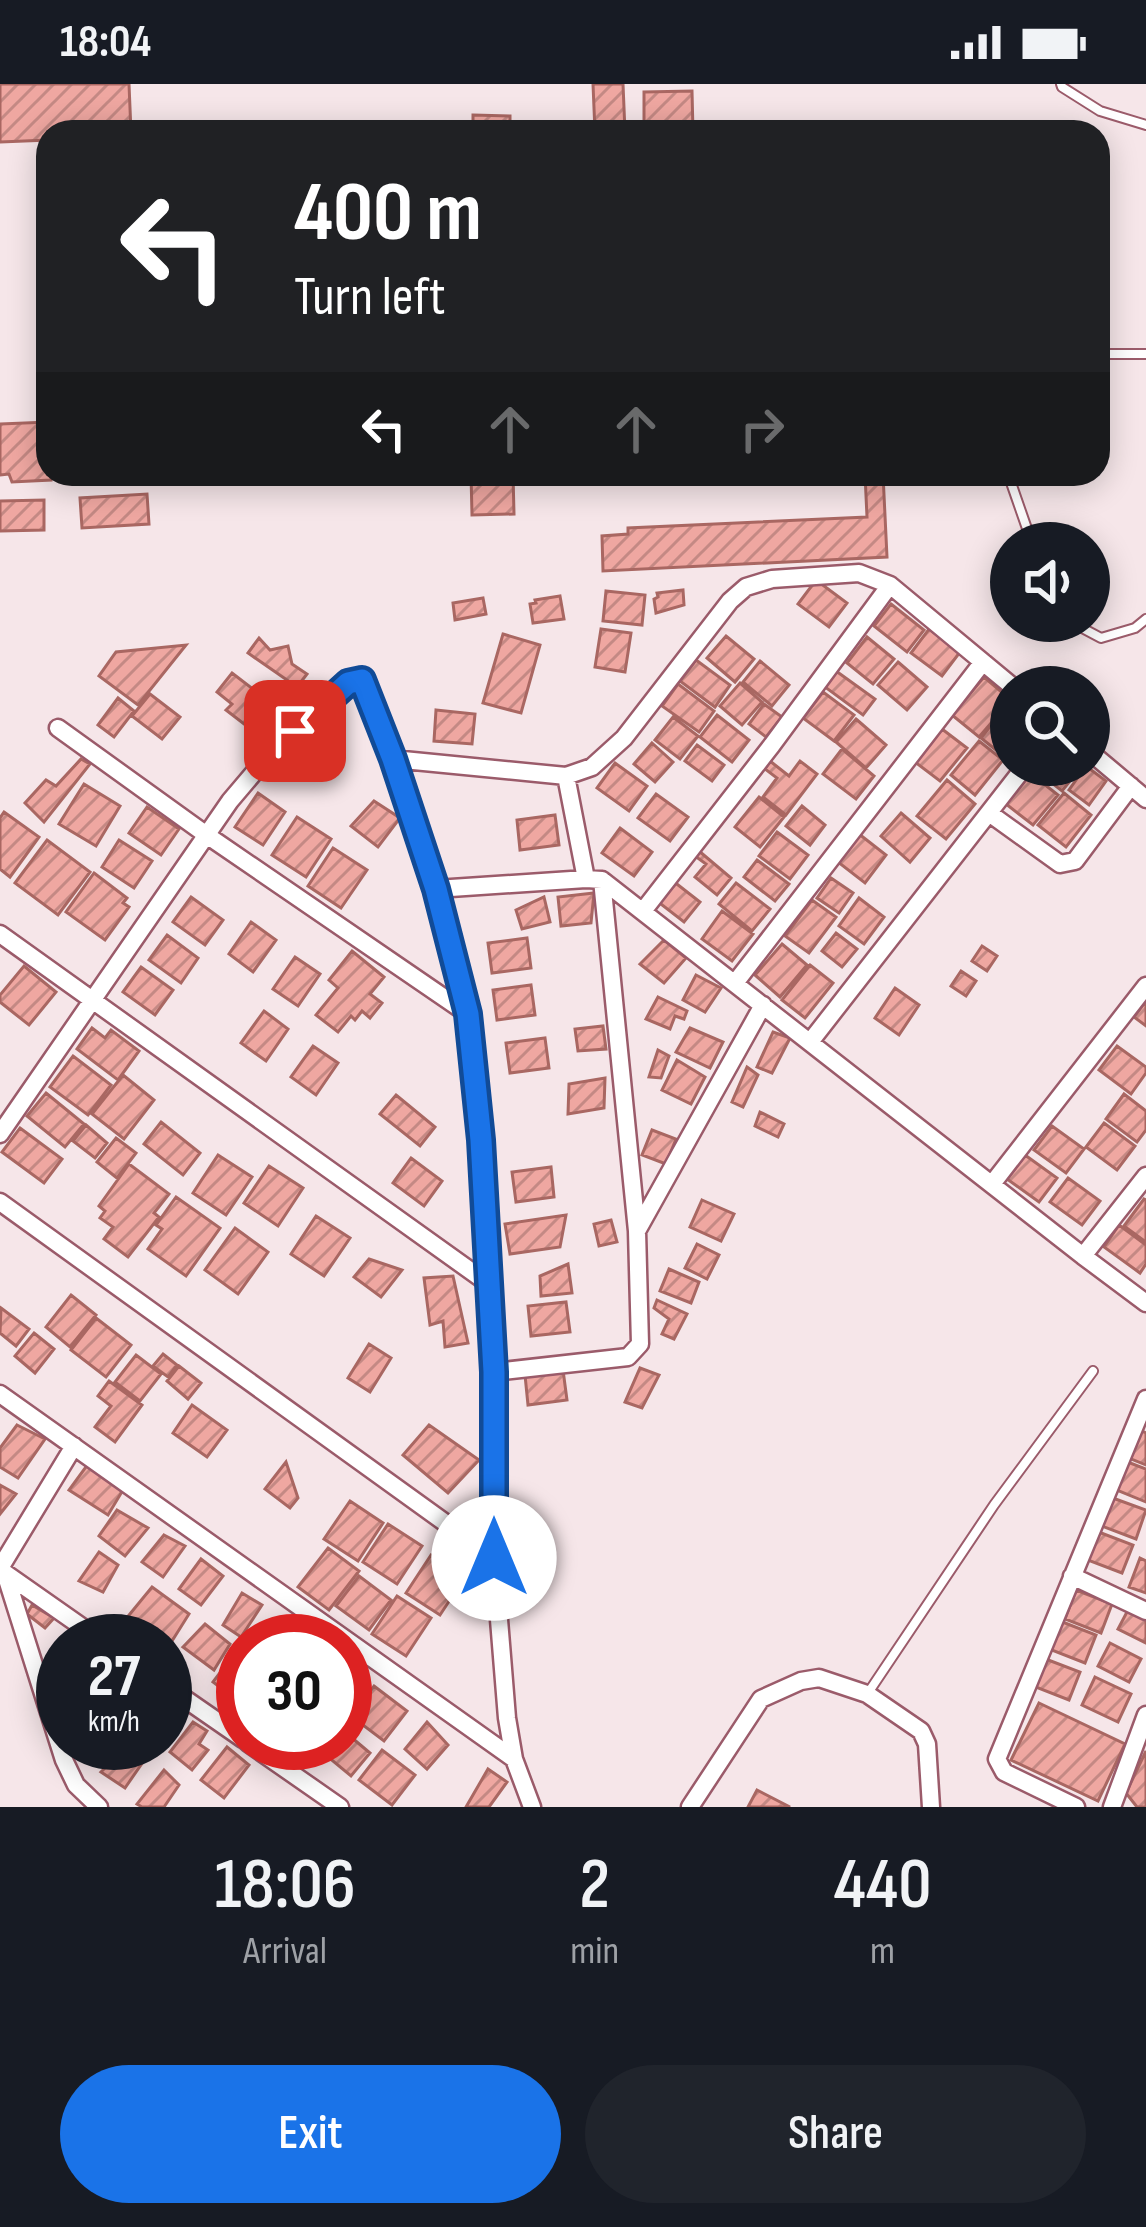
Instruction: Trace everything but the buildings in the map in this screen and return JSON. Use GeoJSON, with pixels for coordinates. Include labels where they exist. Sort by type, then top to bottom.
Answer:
{"type":"FeatureCollection","features":[{"type":"Feature","properties":{"kind":"street"},"geometry":{"type":"LineString","coordinates":[[393,759],[566,776],[592,766],[624,738],[730,601],[746,587],[772,579],[859,573],[890,585],[990,668]]}},
{"type":"Feature","properties":{"kind":"street"},"geometry":{"type":"LineString","coordinates":[[643,911],[890,585]]}},
{"type":"Feature","properties":{"kind":"street"},"geometry":{"type":"LineString","coordinates":[[735,983],[983,662]]}},
{"type":"Feature","properties":{"kind":"street"},"geometry":{"type":"LineString","coordinates":[[0,1134],[230,801],[269,755],[348,683],[362,680],[436,889],[468,1014],[481,1140],[494,1372],[494,1558],[507,1718],[514,1759],[532,1807]]}},
{"type":"Feature","properties":{"kind":"street"},"geometry":{"type":"LineString","coordinates":[[58,728],[468,1014]]}},
{"type":"Feature","properties":{"kind":"street"},"geometry":{"type":"LineString","coordinates":[[1110,768],[1146,799]]}},
{"type":"Feature","properties":{"kind":"street"},"geometry":{"type":"LineString","coordinates":[[494,1372],[628,1357],[640,1344],[638,1231],[594,880],[566,776]]}},
{"type":"Feature","properties":{"kind":"street"},"geometry":{"type":"LineString","coordinates":[[810,1042],[1010,786]]}},
{"type":"Feature","properties":{"kind":"street"},"geometry":{"type":"LineString","coordinates":[[989,813],[1066,865],[1075,862],[1131,786]]}},
{"type":"Feature","properties":{"kind":"street"},"geometry":{"type":"LineString","coordinates":[[436,889],[594,880],[643,911],[1146,1303]]}},
{"type":"Feature","properties":{"kind":"street"},"geometry":{"type":"LineString","coordinates":[[0,934],[489,1284]]}},
{"type":"Feature","properties":{"kind":"street"},"geometry":{"type":"LineString","coordinates":[[992,1184],[1146,986]]}},
{"type":"Feature","properties":{"kind":"street"},"geometry":{"type":"LineString","coordinates":[[638,1231],[764,1006]]}},
{"type":"Feature","properties":{"kind":"street"},"geometry":{"type":"LineString","coordinates":[[1083,1256],[1146,1176]]}},
{"type":"Feature","properties":{"kind":"street"},"geometry":{"type":"LineString","coordinates":[[0,1202],[494,1558]]}},
{"type":"Feature","properties":{"kind":"street"},"geometry":{"type":"LineString","coordinates":[[0,1394],[514,1759]]}},
{"type":"Feature","properties":{"kind":"street"},"geometry":{"type":"LineString","coordinates":[[1076,1807],[1004,1772],[997,1759],[1146,1399]]}},
{"type":"Feature","properties":{"kind":"street"},"geometry":{"type":"LineString","coordinates":[[74,1446],[2,1570],[64,1760],[76,1785],[99,1807]]}},
{"type":"Feature","properties":{"kind":"street"},"geometry":{"type":"LineString","coordinates":[[2,1570],[64,1614]]}},
{"type":"Feature","properties":{"kind":"street"},"geometry":{"type":"LineString","coordinates":[[1072,1576],[1146,1611]]}},
{"type":"Feature","properties":{"kind":"street"},"geometry":{"type":"LineString","coordinates":[[690,1807],[761,1700],[819,1678],[867,1694],[921,1731],[931,1807]]}},
{"type":"Feature","properties":{"kind":"street"},"geometry":{"type":"LineString","coordinates":[[1112,1807],[1146,1715]]}},
{"type":"Feature","properties":{"kind":"street"},"geometry":{"type":"LineString","coordinates":[[287,1770],[340,1807]]}},
{"type":"Feature","properties":{"kind":"lane"},"geometry":{"type":"LineString","coordinates":[[1061,84],[1100,111],[1146,125]]}},
{"type":"Feature","properties":{"kind":"lane"},"geometry":{"type":"LineString","coordinates":[[1110,354],[1146,354]]}},
{"type":"Feature","properties":{"kind":"lane"},"geometry":{"type":"LineString","coordinates":[[1012,486],[1025,522]]}},
{"type":"Feature","properties":{"kind":"lane"},"geometry":{"type":"LineString","coordinates":[[1110,635],[1135,628],[1146,619]]}},
{"type":"Feature","properties":{"kind":"lane"},"geometry":{"type":"LineString","coordinates":[[867,1694],[994,1505],[1093,1371]]}},
{"type":"Feature","properties":{"kind":"route"},"geometry":{"type":"LineString","coordinates":[[295,731],[348,683],[362,680],[436,889],[468,1014],[481,1140],[494,1372],[494,1558]]}}]}
